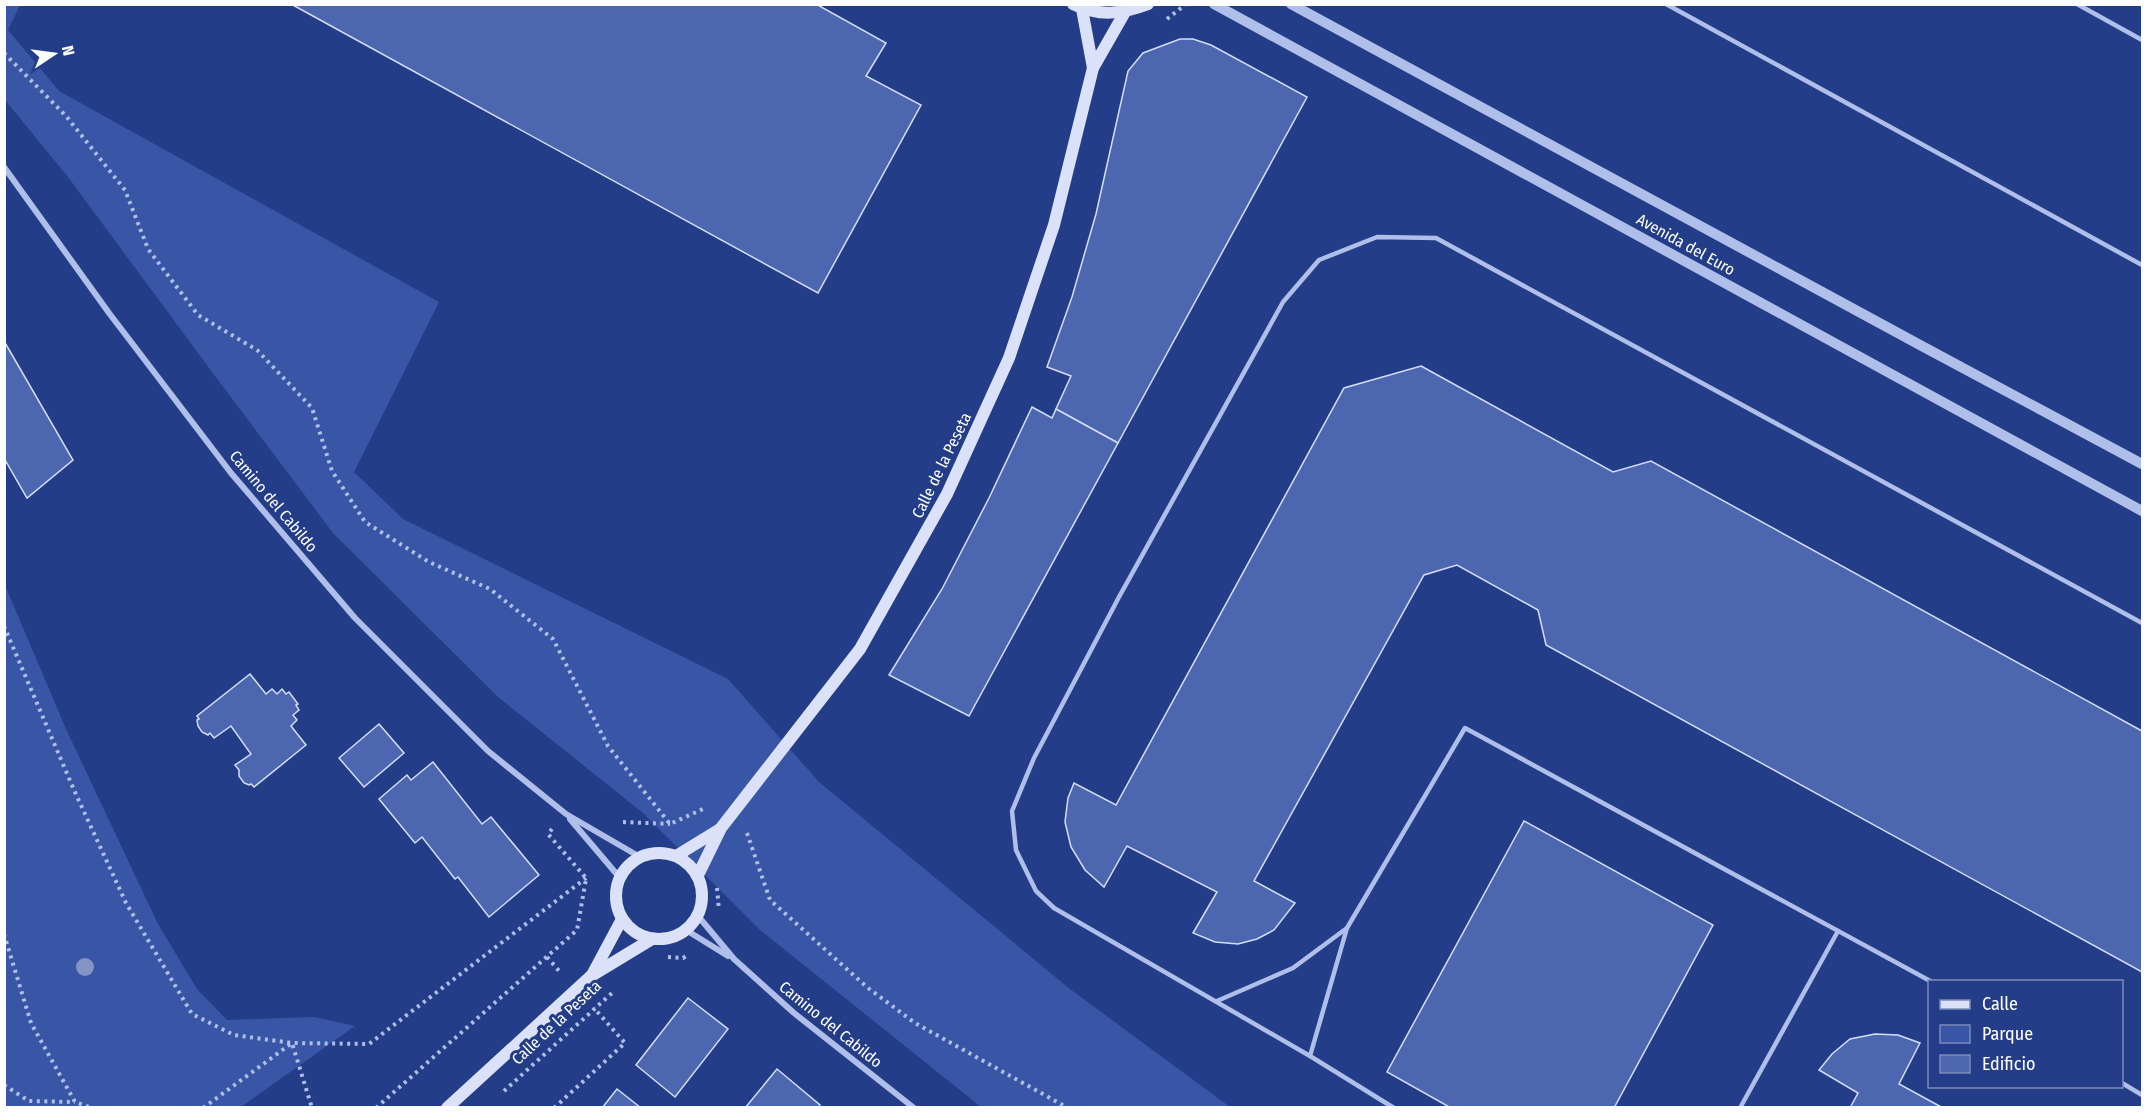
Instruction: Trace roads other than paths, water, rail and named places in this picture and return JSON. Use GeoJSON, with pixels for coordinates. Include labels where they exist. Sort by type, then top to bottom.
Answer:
{"type":"FeatureCollection","features":[{"type":"Feature","properties":{"kind":"main road"},"geometry":{"type":"LineString","coordinates":[[1077,7],[1103,13],[1125,12],[1148,4]]}},
{"type":"Feature","properties":{"kind":"main road","name":"Calle de la Peseta"},"geometry":{"type":"LineString","coordinates":[[1077,7],[1093,68]]}},
{"type":"Feature","properties":{"kind":"main road","name":"Calle de la Peseta"},"geometry":{"type":"LineString","coordinates":[[698,875],[721,828],[860,649],[947,494],[1009,358],[1054,225],[1093,68],[1125,12]]}},
{"type":"Feature","properties":{"kind":"main road","name":"Calle de la Peseta"},"geometry":{"type":"LineString","coordinates":[[676,856],[721,828]]}},
{"type":"Feature","properties":{"kind":"main road"},"geometry":{"type":"LineString","coordinates":[[652,853],[676,856],[689,864],[698,875],[703,896],[698,916],[686,930],[676,936],[652,939],[640,935],[622,919],[617,906],[616,892],[620,878],[628,866],[640,857],[652,853]]}},
{"type":"Feature","properties":{"kind":"main road","name":"Calle de la Peseta"},"geometry":{"type":"LineString","coordinates":[[591,976],[622,919]]}},
{"type":"Feature","properties":{"kind":"main road","name":"Calle de la Peseta"},"geometry":{"type":"LineString","coordinates":[[447,1107],[591,976],[652,939]]}},
{"type":"Feature","properties":{"kind":"street","name":"Avenida del Euro"},"geometry":{"type":"LineString","coordinates":[[1214,4],[2142,511]]}},
{"type":"Feature","properties":{"kind":"street","name":"Avenida del Euro"},"geometry":{"type":"LineString","coordinates":[[1291,4],[2142,464]]}},
{"type":"Feature","properties":{"kind":"street","name":"Camino del Cabildo"},"geometry":{"type":"LineString","coordinates":[[4,167],[109,314],[231,473],[355,618],[488,751],[566,814],[640,857]]}},
{"type":"Feature","properties":{"kind":"street","name":"Camino del Cabildo"},"geometry":{"type":"LineString","coordinates":[[566,814],[620,878]]}},
{"type":"Feature","properties":{"kind":"street","name":"Camino del Cabildo"},"geometry":{"type":"LineString","coordinates":[[698,916],[734,959],[794,1013],[914,1107]]}},
{"type":"Feature","properties":{"kind":"street","name":"Camino del Cabildo"},"geometry":{"type":"LineString","coordinates":[[686,930],[734,959]]}},
{"type":"Feature","properties":{"kind":"lane"},"geometry":{"type":"LineString","coordinates":[[1666,4],[2142,265]]}},
{"type":"Feature","properties":{"kind":"lane"},"geometry":{"type":"LineString","coordinates":[[2077,4],[2142,40]]}},
{"type":"Feature","properties":{"kind":"lane"},"geometry":{"type":"LineString","coordinates":[[1394,1107],[1217,1001],[1054,908],[1036,891],[1016,850],[1012,812],[1034,758],[1113,608],[1282,302],[1319,260],[1377,237],[1436,238],[2142,623]]}},
{"type":"Feature","properties":{"kind":"lane"},"geometry":{"type":"LineString","coordinates":[[1310,1056],[1347,928],[1465,729],[1930,980]]}},
{"type":"Feature","properties":{"kind":"lane"},"geometry":{"type":"LineString","coordinates":[[1217,1001],[1293,968],[1347,928]]}},
{"type":"Feature","properties":{"kind":"lane"},"geometry":{"type":"LineString","coordinates":[[1740,1107],[1838,931]]}},
{"type":"Feature","properties":{"kind":"lane"},"geometry":{"type":"LineString","coordinates":[[2123,1084],[2142,1095]]}}]}
